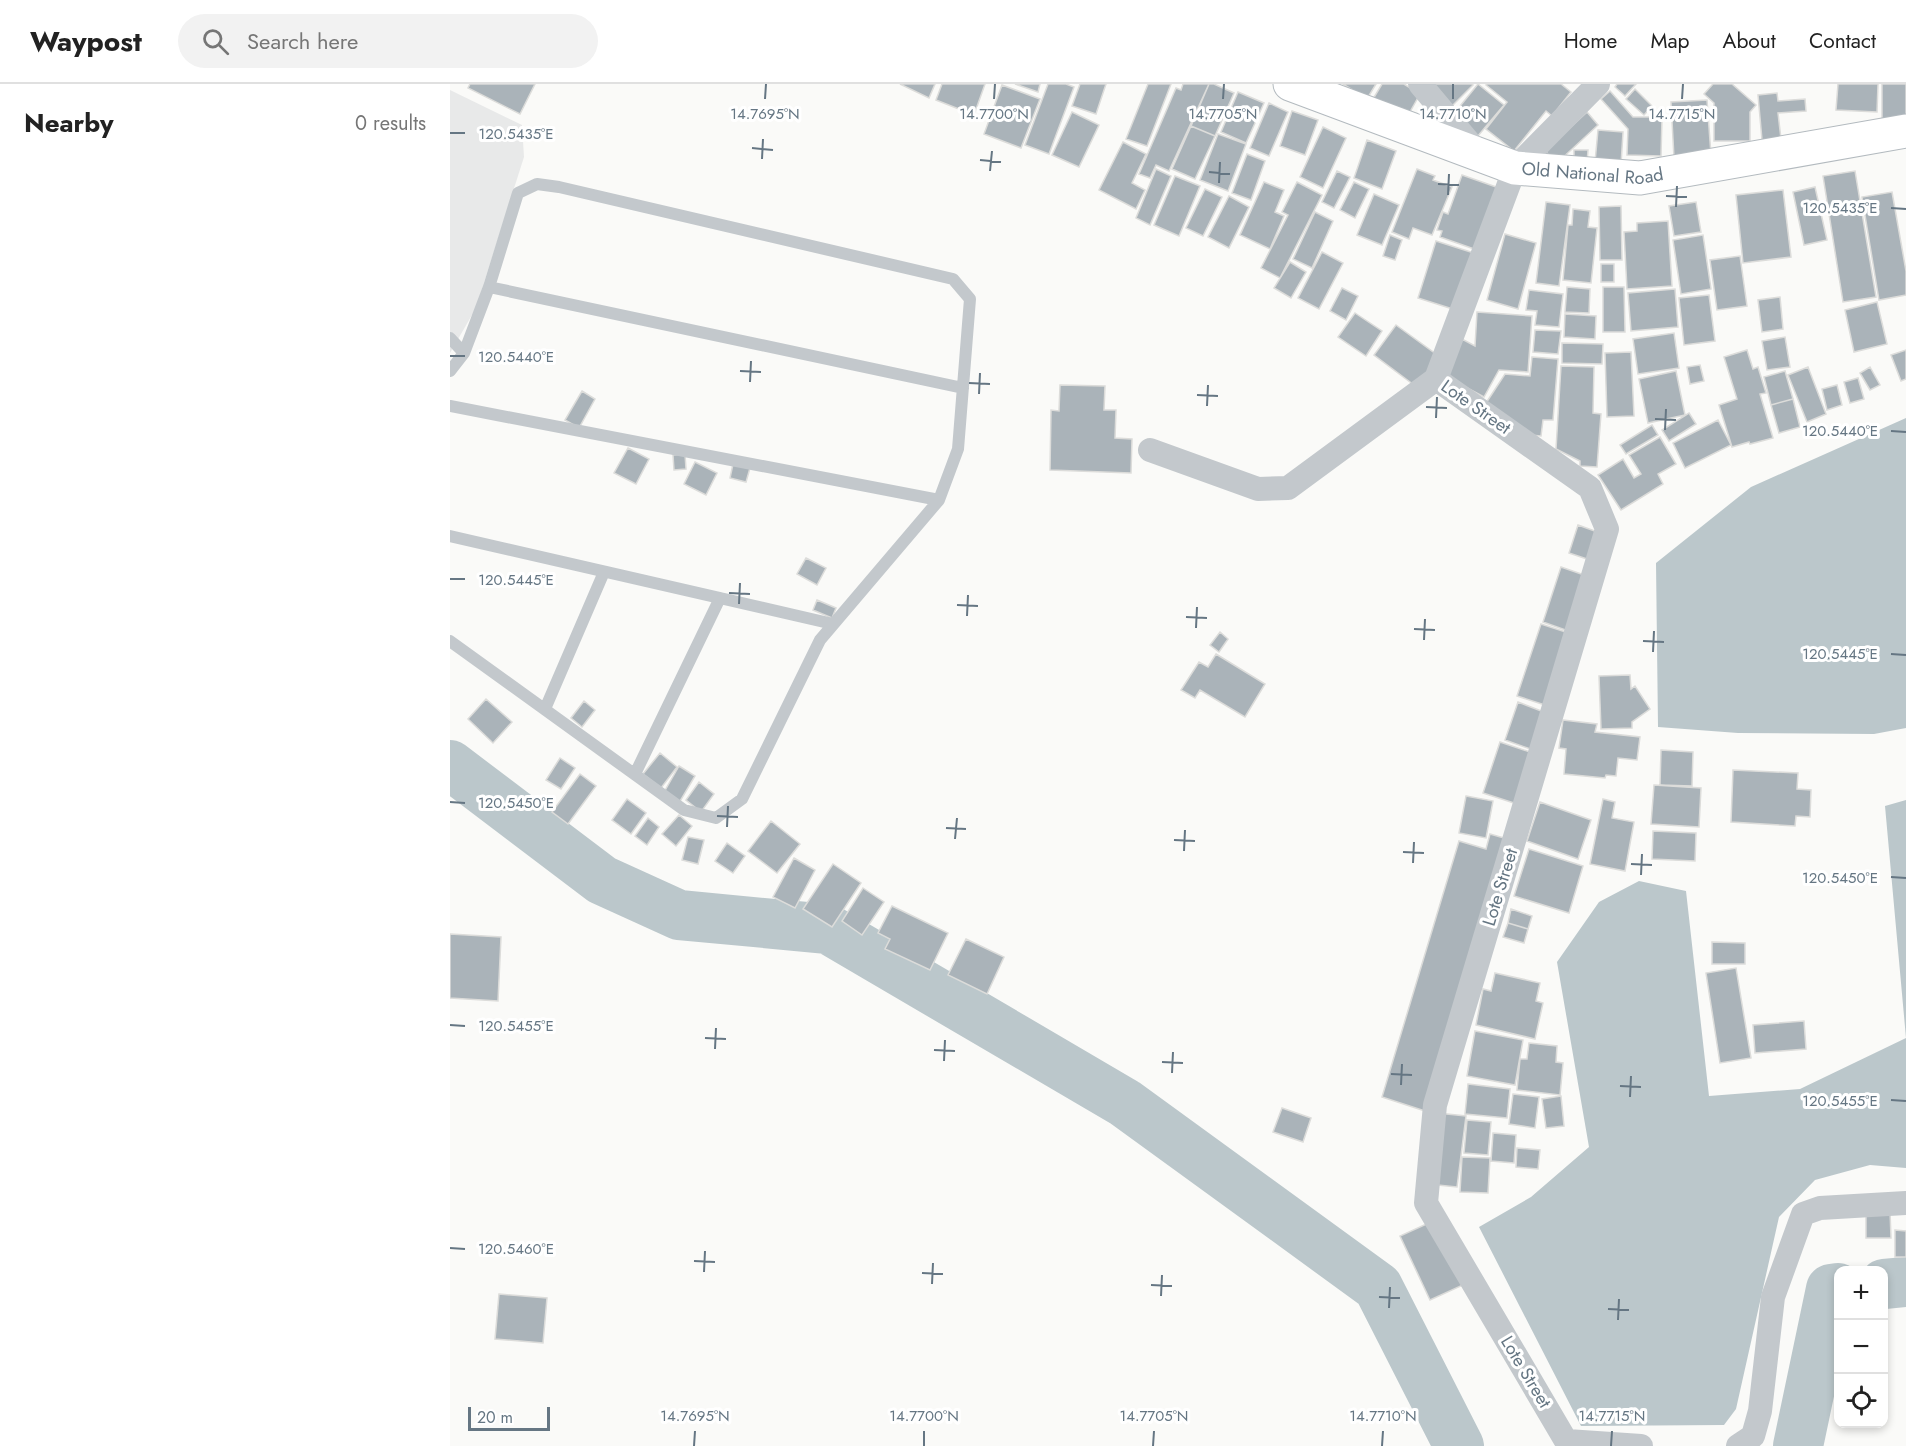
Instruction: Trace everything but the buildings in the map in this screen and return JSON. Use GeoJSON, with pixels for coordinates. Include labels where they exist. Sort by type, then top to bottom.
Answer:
{"type":"FeatureCollection","features":[{"type":"Feature","properties":{"kind":"main road","name":"Old National Road"},"geometry":{"type":"LineString","coordinates":[[1290,84],[1515,168],[1640,178],[1906,131]]}},
{"type":"Feature","properties":{"kind":"street"},"geometry":{"type":"LineString","coordinates":[[1420,84],[1479,155]]}},
{"type":"Feature","properties":{"kind":"street"},"geometry":{"type":"LineString","coordinates":[[1150,450],[1258,489],[1288,488],[1436,379],[1515,168],[1598,84]]}},
{"type":"Feature","properties":{"kind":"street","name":"Lote Street"},"geometry":{"type":"LineString","coordinates":[[1436,379],[1590,488],[1607,529],[1435,1105],[1426,1203],[1568,1444]]}},
{"type":"Feature","properties":{"kind":"street"},"geometry":{"type":"LineString","coordinates":[[1738,1446],[1753,1436],[1760,1412],[1773,1297],[1803,1214],[1820,1208],[1906,1203]]}},
{"type":"Feature","properties":{"kind":"street"},"geometry":{"type":"LineString","coordinates":[[1568,1444],[1641,1446]]}},
{"type":"Feature","properties":{"kind":"lane"},"geometry":{"type":"LineString","coordinates":[[450,371],[464,353],[489,287],[518,193],[537,184],[559,187],[953,279],[970,299],[958,449],[939,500],[820,640],[801,674],[742,799],[716,818],[684,810],[450,641]]}},
{"type":"Feature","properties":{"kind":"lane"},"geometry":{"type":"LineString","coordinates":[[489,287],[963,388]]}},
{"type":"Feature","properties":{"kind":"lane"},"geometry":{"type":"LineString","coordinates":[[450,338],[464,353]]}},
{"type":"Feature","properties":{"kind":"lane"},"geometry":{"type":"LineString","coordinates":[[450,406],[939,500]]}},
{"type":"Feature","properties":{"kind":"lane"},"geometry":{"type":"LineString","coordinates":[[450,536],[833,624]]}},
{"type":"Feature","properties":{"kind":"lane"},"geometry":{"type":"LineString","coordinates":[[545,709],[604,572]]}},
{"type":"Feature","properties":{"kind":"lane"},"geometry":{"type":"LineString","coordinates":[[635,774],[720,598]]}},
{"type":"Feature","properties":{"kind":"shaded area"},"geometry":{"type":"Polygon","coordinates":[[[450,90],[522,125],[524,157],[476,308],[450,353],[450,90]]]}},
{"type":"Feature","properties":{"kind":"shaded area"},"geometry":{"type":"Polygon","coordinates":[[[1906,418],[1906,728],[1874,734],[1738,733],[1658,727],[1656,563],[1751,487],[1906,418]]]}},
{"type":"Feature","properties":{"kind":"shaded area"},"geometry":{"type":"Polygon","coordinates":[[[1906,800],[1906,1038],[1885,806],[1906,800]]]}},
{"type":"Feature","properties":{"kind":"shaded area"},"geometry":{"type":"Polygon","coordinates":[[[1639,881],[1686,891],[1709,1096],[1800,1089],[1906,1038],[1906,1168],[1870,1165],[1815,1180],[1779,1217],[1736,1409],[1724,1425],[1581,1426],[1479,1227],[1531,1197],[1589,1147],[1557,962],[1599,902],[1639,881]]]}},
{"type":"Feature","properties":{"kind":"waterway"},"geometry":{"type":"LineString","coordinates":[[450,765],[602,880],[679,915],[828,929],[1125,1103],[1378,1287],[1459,1446]]}},
{"type":"Feature","properties":{"kind":"waterway"},"geometry":{"type":"LineString","coordinates":[[1888,1284],[1906,1282]]}},
{"type":"Feature","properties":{"kind":"waterway"},"geometry":{"type":"LineString","coordinates":[[1798,1446],[1831,1289],[1834,1289]]}}]}
